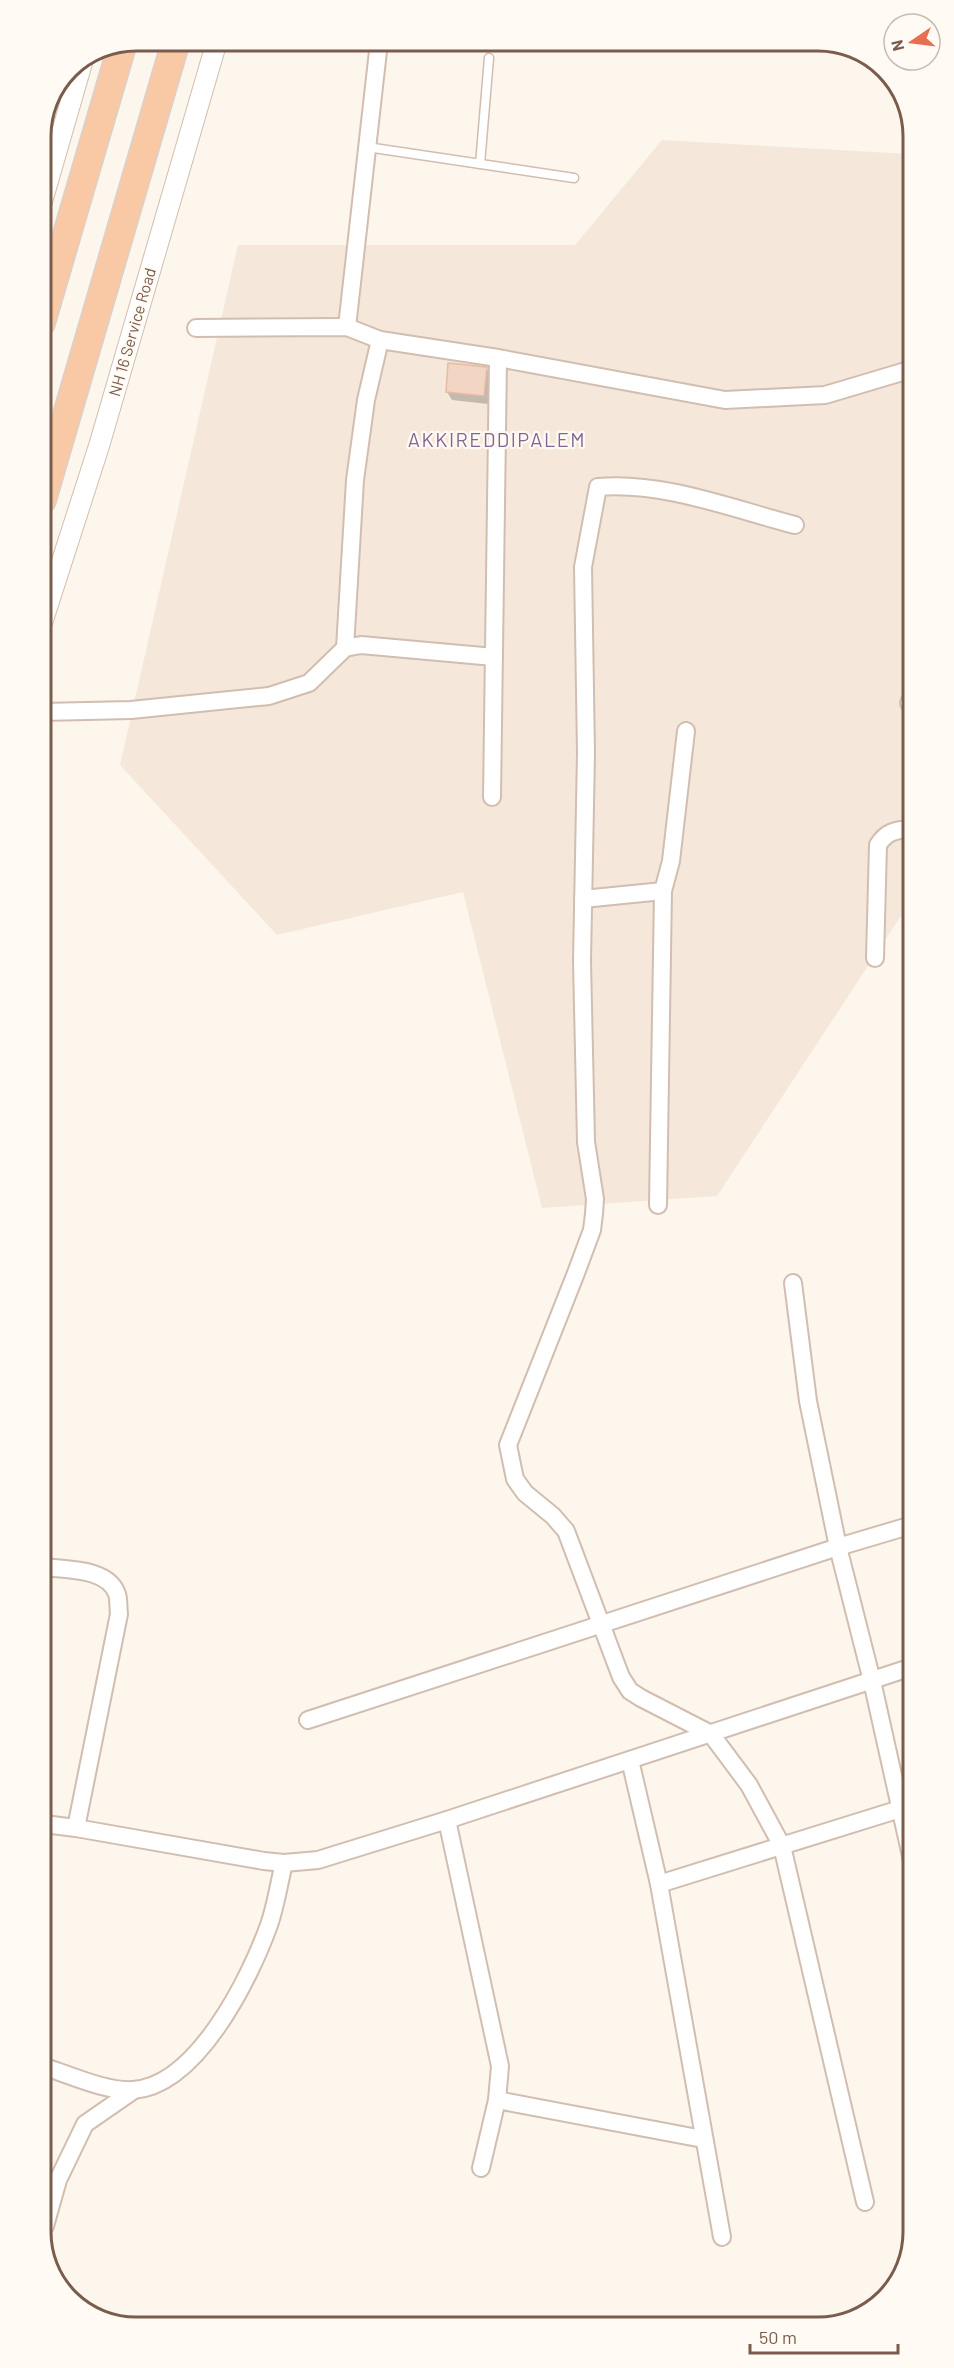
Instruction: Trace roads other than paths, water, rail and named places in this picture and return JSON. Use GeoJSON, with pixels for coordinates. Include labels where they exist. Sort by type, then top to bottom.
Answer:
{"type":"FeatureCollection","features":[{"type":"Feature","properties":{"kind":"highway"},"geometry":{"type":"LineString","coordinates":[[51,469],[173,51]]}},
{"type":"Feature","properties":{"kind":"highway"},"geometry":{"type":"LineString","coordinates":[[51,289],[120,53]]}},
{"type":"Feature","properties":{"kind":"street","name":"NH 16 Service Road"},"geometry":{"type":"LineString","coordinates":[[51,595],[99,446],[214,51]]}},
{"type":"Feature","properties":{"kind":"street"},"geometry":{"type":"LineString","coordinates":[[346,327],[378,51]]}},
{"type":"Feature","properties":{"kind":"street"},"geometry":{"type":"LineString","coordinates":[[51,170],[79,73]]}},
{"type":"Feature","properties":{"kind":"street"},"geometry":{"type":"LineString","coordinates":[[196,328],[346,327],[380,340],[498,358],[725,400],[825,394],[903,372]]}},
{"type":"Feature","properties":{"kind":"street"},"geometry":{"type":"LineString","coordinates":[[345,648],[355,480],[366,400],[380,340]]}},
{"type":"Feature","properties":{"kind":"street"},"geometry":{"type":"LineString","coordinates":[[492,797],[498,358]]}},
{"type":"Feature","properties":{"kind":"street"},"geometry":{"type":"LineString","coordinates":[[795,525],[666,491],[621,485],[598,487],[583,567],[586,753],[582,961],[586,1142],[595,1199],[593,1222],[576,1274],[508,1445],[510,1465],[515,1479],[525,1493],[554,1516],[566,1531],[600,1625],[621,1677],[630,1691],[711,1734],[749,1785],[782,1846],[865,2202]]}},
{"type":"Feature","properties":{"kind":"street"},"geometry":{"type":"LineString","coordinates":[[51,712],[131,710],[269,696],[309,683],[345,648],[361,645],[494,657]]}},
{"type":"Feature","properties":{"kind":"street"},"geometry":{"type":"LineString","coordinates":[[658,1205],[663,891],[671,861],[686,731]]}},
{"type":"Feature","properties":{"kind":"street"},"geometry":{"type":"LineString","coordinates":[[875,958],[878,845],[890,832],[903,830]]}},
{"type":"Feature","properties":{"kind":"street"},"geometry":{"type":"LineString","coordinates":[[583,899],[663,891]]}},
{"type":"Feature","properties":{"kind":"street"},"geometry":{"type":"LineString","coordinates":[[793,1283],[808,1401],[838,1547],[872,1681],[903,1822]]}},
{"type":"Feature","properties":{"kind":"street"},"geometry":{"type":"LineString","coordinates":[[309,1720],[838,1547],[903,1529]]}},
{"type":"Feature","properties":{"kind":"street"},"geometry":{"type":"LineString","coordinates":[[51,1568],[95,1574],[111,1583],[118,1596],[119,1614],[76,1828]]}},
{"type":"Feature","properties":{"kind":"street"},"geometry":{"type":"LineString","coordinates":[[51,1825],[284,1863],[318,1860],[903,1670]]}},
{"type":"Feature","properties":{"kind":"street"},"geometry":{"type":"LineString","coordinates":[[630,1760],[659,1884],[722,2237]]}},
{"type":"Feature","properties":{"kind":"street"},"geometry":{"type":"LineString","coordinates":[[659,1884],[900,1809]]}},
{"type":"Feature","properties":{"kind":"street"},"geometry":{"type":"LineString","coordinates":[[447,1820],[500,2066],[497,2100],[481,2168]]}},
{"type":"Feature","properties":{"kind":"street"},"geometry":{"type":"LineString","coordinates":[[51,2069],[118,2089],[134,2090],[153,2086],[181,2070],[212,2036],[248,1972],[269,1924],[284,1863]]}},
{"type":"Feature","properties":{"kind":"street"},"geometry":{"type":"LineString","coordinates":[[51,2205],[58,2180],[85,2124],[134,2090]]}},
{"type":"Feature","properties":{"kind":"street"},"geometry":{"type":"LineString","coordinates":[[497,2100],[703,2139]]}},
{"type":"Feature","properties":{"kind":"lane"},"geometry":{"type":"LineString","coordinates":[[480,164],[489,58]]}},
{"type":"Feature","properties":{"kind":"lane"},"geometry":{"type":"LineString","coordinates":[[367,147],[574,178]]}},
{"type":"Feature","properties":{"kind":"district","name":"AKKIREDDIPALEM"},"geometry":{"type":"Point","coordinates":[497,440]}}]}
